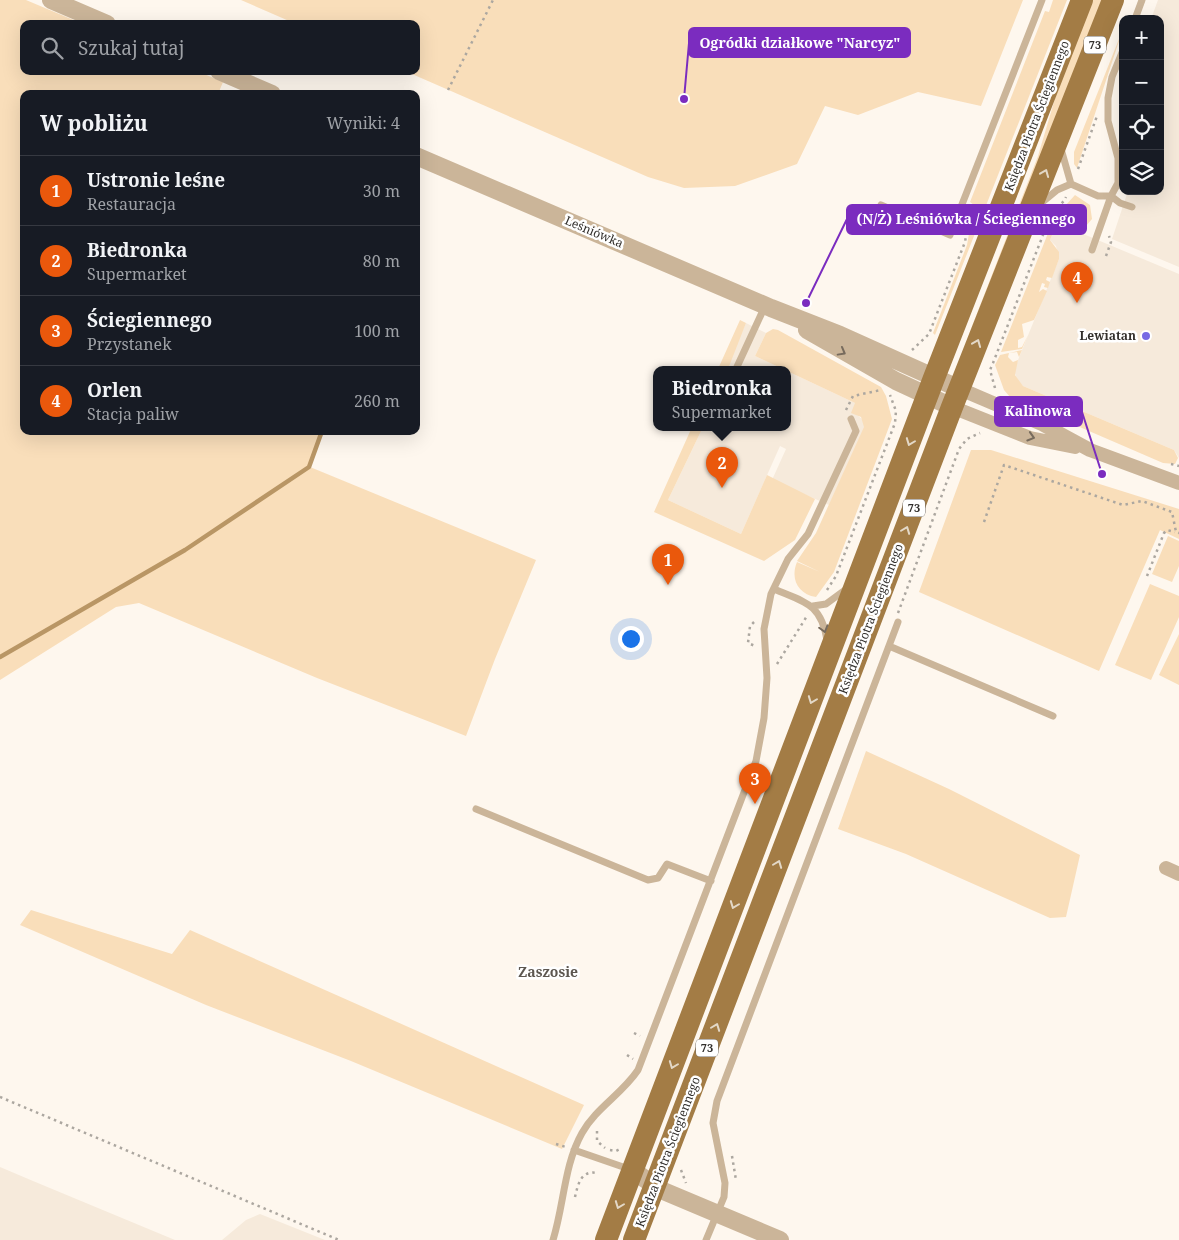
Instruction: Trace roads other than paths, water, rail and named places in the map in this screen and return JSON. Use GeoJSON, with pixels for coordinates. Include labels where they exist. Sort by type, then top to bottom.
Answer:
{"type":"FeatureCollection","features":[{"type":"Feature","properties":{"kind":"main road","name":"Księdza Piotra Ściegiennego"},"geometry":{"type":"LineString","coordinates":[[606,1240],[931,387],[1082,0]]}},
{"type":"Feature","properties":{"kind":"main road","name":"Księdza Piotra Ściegiennego"},"geometry":{"type":"LineString","coordinates":[[634,1240],[956,398],[1113,0]]}},
{"type":"Feature","properties":{"kind":"street"},"geometry":{"type":"LineString","coordinates":[[51,0],[98,20]]}},
{"type":"Feature","properties":{"kind":"street"},"geometry":{"type":"LineString","coordinates":[[228,75],[263,90]]}},
{"type":"Feature","properties":{"kind":"street","name":"Leśniówka"},"geometry":{"type":"LineString","coordinates":[[420,158],[768,307],[840,334],[904,363],[931,387]]}},
{"type":"Feature","properties":{"kind":"street","name":"Leśniówka"},"geometry":{"type":"LineString","coordinates":[[768,307],[836,348],[891,385],[931,387]]}},
{"type":"Feature","properties":{"kind":"street"},"geometry":{"type":"LineString","coordinates":[[931,387],[956,398],[1030,438],[1090,450]]}},
{"type":"Feature","properties":{"kind":"street"},"geometry":{"type":"LineString","coordinates":[[956,398],[1042,424],[1090,450],[1179,483]]}},
{"type":"Feature","properties":{"kind":"street"},"geometry":{"type":"LineString","coordinates":[[1166,868],[1179,874]]}},
{"type":"Feature","properties":{"kind":"street"},"geometry":{"type":"LineString","coordinates":[[632,1170],[654,1186],[780,1240]]}},
{"type":"Feature","properties":{"kind":"lane"},"geometry":{"type":"LineString","coordinates":[[881,205],[950,235],[1042,0]]}},
{"type":"Feature","properties":{"kind":"lane"},"geometry":{"type":"LineString","coordinates":[[1136,15],[1142,0]]}},
{"type":"Feature","properties":{"kind":"lane"},"geometry":{"type":"LineString","coordinates":[[1092,250],[1111,196],[1118,184],[1118,158],[1108,121],[1108,98],[1112,77],[1119,60]]}},
{"type":"Feature","properties":{"kind":"lane"},"geometry":{"type":"LineString","coordinates":[[1061,132],[1062,155],[1071,184]]}},
{"type":"Feature","properties":{"kind":"lane"},"geometry":{"type":"LineString","coordinates":[[1028,214],[1057,190],[1071,184],[1098,196],[1111,196],[1120,203],[1132,207]]}},
{"type":"Feature","properties":{"kind":"lane"},"geometry":{"type":"LineString","coordinates":[[738,366],[768,307]]}},
{"type":"Feature","properties":{"kind":"lane"},"geometry":{"type":"LineString","coordinates":[[553,1240],[574,1150],[593,1117],[628,1085],[638,1070],[756,761],[764,718],[767,678],[764,629],[767,606],[788,559],[808,534],[856,431],[851,419]]}},
{"type":"Feature","properties":{"kind":"lane"},"geometry":{"type":"LineString","coordinates":[[774,589],[813,606],[826,604],[838,596],[861,570]]}},
{"type":"Feature","properties":{"kind":"lane"},"geometry":{"type":"LineString","coordinates":[[813,606],[823,624],[829,654]]}},
{"type":"Feature","properties":{"kind":"lane"},"geometry":{"type":"LineString","coordinates":[[706,1240],[718,1214],[725,1183],[713,1123],[717,1101],[898,622]]}},
{"type":"Feature","properties":{"kind":"lane"},"geometry":{"type":"LineString","coordinates":[[889,646],[1053,716]]}},
{"type":"Feature","properties":{"kind":"lane"},"geometry":{"type":"LineString","coordinates":[[476,809],[648,880],[658,878],[667,864],[711,881]]}},
{"type":"Feature","properties":{"kind":"lane"},"geometry":{"type":"LineString","coordinates":[[574,1150],[632,1170]]}},
{"type":"Feature","properties":{"kind":"waterway"},"geometry":{"type":"LineString","coordinates":[[0,657],[185,550],[309,467],[321,435]]}},
{"type":"Feature","properties":{"kind":"place","name":"Ogródki działkowe \"Narcyz\""},"geometry":{"type":"Point","coordinates":[684,99]}},
{"type":"Feature","properties":{"kind":"place","name":"(N/Ż) Leśniówka / Ściegiennego"},"geometry":{"type":"Point","coordinates":[806,303]}},
{"type":"Feature","properties":{"kind":"place","name":"Orlen"},"geometry":{"type":"Point","coordinates":[1077,303]}},
{"type":"Feature","properties":{"kind":"place","name":"Lewiatan"},"geometry":{"type":"Point","coordinates":[1146,336]}},
{"type":"Feature","properties":{"kind":"place","name":"Kalinowa"},"geometry":{"type":"Point","coordinates":[1102,474]}},
{"type":"Feature","properties":{"kind":"place","name":"Biedronka"},"geometry":{"type":"Point","coordinates":[722,488]}},
{"type":"Feature","properties":{"kind":"place","name":"Ustronie leśne"},"geometry":{"type":"Point","coordinates":[668,585]}},
{"type":"Feature","properties":{"kind":"place","name":"Ściegiennego"},"geometry":{"type":"Point","coordinates":[755,804]}},
{"type":"Feature","properties":{"kind":"district","name":"Zaszosie"},"geometry":{"type":"Point","coordinates":[548,972]}}]}
